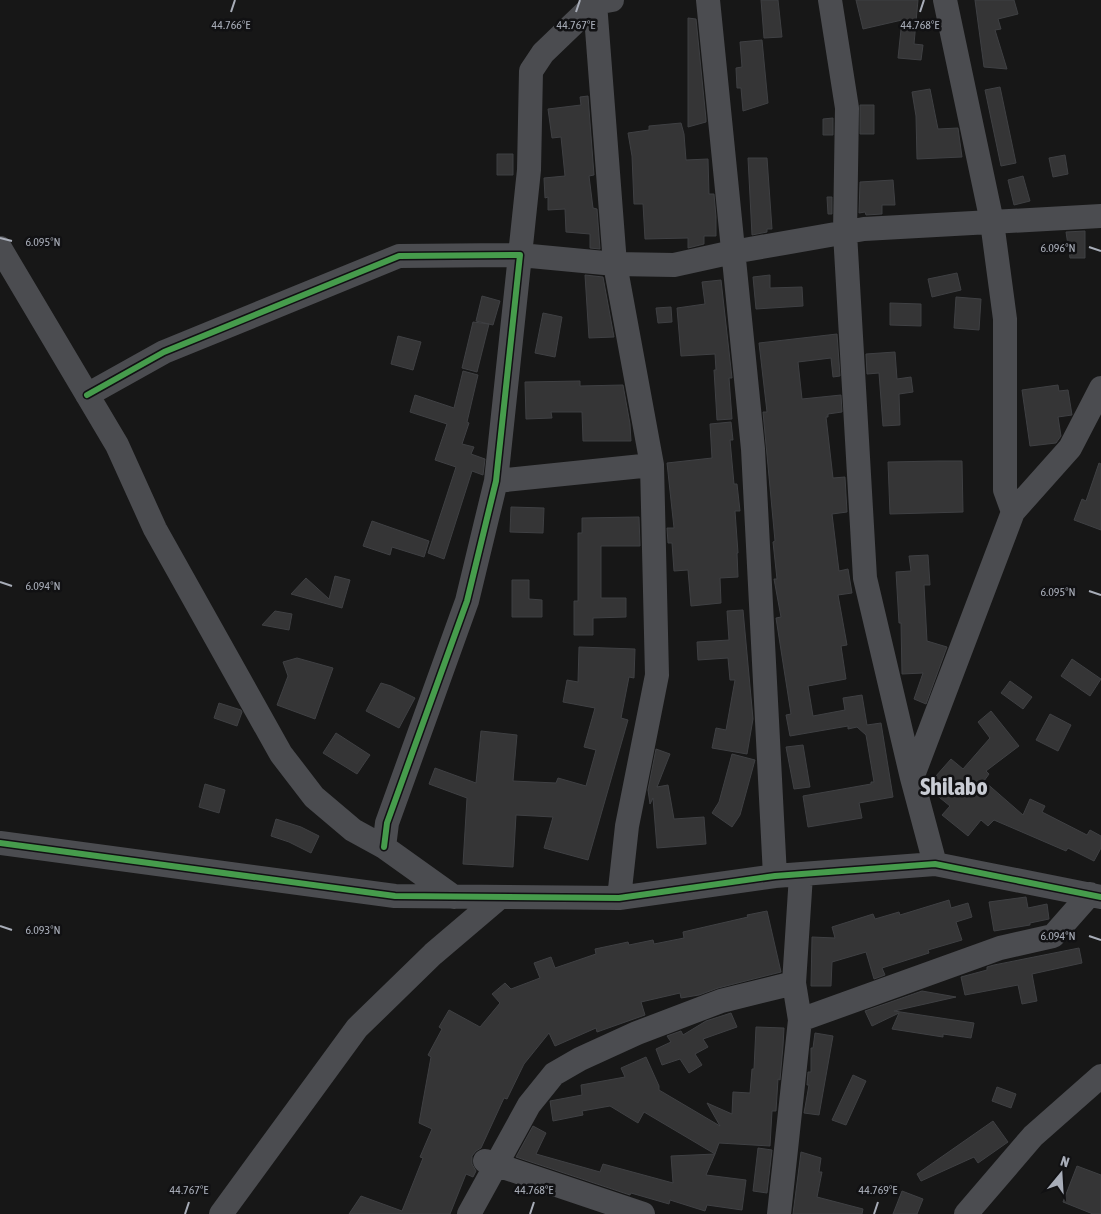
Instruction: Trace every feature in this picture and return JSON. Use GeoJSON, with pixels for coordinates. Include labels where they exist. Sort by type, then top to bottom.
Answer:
{"type":"FeatureCollection","features":[{"type":"Feature","properties":{"kind":"street"},"geometry":{"type":"LineString","coordinates":[[708,0],[753,449],[774,876]]}},
{"type":"Feature","properties":{"kind":"street"},"geometry":{"type":"LineString","coordinates":[[830,0],[847,108],[845,233],[865,578],[912,778],[935,864]]}},
{"type":"Feature","properties":{"kind":"street"},"geometry":{"type":"LineString","coordinates":[[945,0],[992,222],[1005,319],[1005,490],[1013,512]]}},
{"type":"Feature","properties":{"kind":"street"},"geometry":{"type":"LineString","coordinates":[[384,847],[386,823],[467,601],[496,481],[528,170],[531,71],[543,53],[604,2]]}},
{"type":"Feature","properties":{"kind":"street"},"geometry":{"type":"LineString","coordinates":[[604,2],[615,264],[652,465],[657,675],[627,826],[619,898]]}},
{"type":"Feature","properties":{"kind":"street"},"geometry":{"type":"LineString","coordinates":[[87,395],[164,352],[399,256],[520,255],[615,264],[674,265],[733,252],[864,229],[1101,216]]}},
{"type":"Feature","properties":{"kind":"street"},"geometry":{"type":"LineString","coordinates":[[0,248],[118,446],[155,529],[281,754],[314,797],[353,830],[384,847],[454,897]]}},
{"type":"Feature","properties":{"kind":"street"},"geometry":{"type":"LineString","coordinates":[[912,778],[1013,512],[1070,448],[1101,388]]}},
{"type":"Feature","properties":{"kind":"street"},"geometry":{"type":"LineString","coordinates":[[496,481],[652,465]]}},
{"type":"Feature","properties":{"kind":"street"},"geometry":{"type":"LineString","coordinates":[[0,843],[395,896],[619,898],[774,876],[935,864],[1096,896]]}},
{"type":"Feature","properties":{"kind":"street"},"geometry":{"type":"LineString","coordinates":[[779,1214],[800,1020],[794,983],[801,875]]}},
{"type":"Feature","properties":{"kind":"street"},"geometry":{"type":"LineString","coordinates":[[800,1020],[1000,948],[1053,936],[1096,896]]}},
{"type":"Feature","properties":{"kind":"street"},"geometry":{"type":"LineString","coordinates":[[221,1214],[357,1028],[433,954],[500,897]]}},
{"type":"Feature","properties":{"kind":"street"},"geometry":{"type":"LineString","coordinates":[[469,1214],[491,1163],[529,1104],[554,1074],[580,1059],[665,1022],[721,1001],[794,983]]}},
{"type":"Feature","properties":{"kind":"street"},"geometry":{"type":"LineString","coordinates":[[966,1214],[1033,1136],[1101,1076]]}},
{"type":"Feature","properties":{"kind":"street"},"geometry":{"type":"LineString","coordinates":[[491,1163],[643,1214]]}},
{"type":"Feature","properties":{"kind":"building"},"geometry":{"type":"Polygon","coordinates":[[[761,0],[778,0],[782,37],[764,38],[761,0]]]}},
{"type":"Feature","properties":{"kind":"building"},"geometry":{"type":"Polygon","coordinates":[[[856,0],[918,0],[914,44],[923,45],[921,60],[898,58],[902,20],[863,29],[856,0]]]}},
{"type":"Feature","properties":{"kind":"building"},"geometry":{"type":"Polygon","coordinates":[[[975,0],[1014,0],[1018,14],[998,19],[1001,29],[995,30],[1007,69],[984,67],[975,0]]]}},
{"type":"Feature","properties":{"kind":"building"},"geometry":{"type":"Polygon","coordinates":[[[688,18],[696,19],[706,122],[688,127],[688,18]]]}},
{"type":"Feature","properties":{"kind":"building"},"geometry":{"type":"Polygon","coordinates":[[[762,40],[768,103],[743,111],[741,88],[737,88],[736,68],[742,67],[740,42],[762,40]]]}},
{"type":"Feature","properties":{"kind":"building"},"geometry":{"type":"Polygon","coordinates":[[[1000,87],[1016,163],[1001,166],[985,90],[1000,87]]]}},
{"type":"Feature","properties":{"kind":"building"},"geometry":{"type":"Polygon","coordinates":[[[930,89],[938,129],[958,128],[962,157],[917,159],[916,116],[912,92],[930,89]]]}},
{"type":"Feature","properties":{"kind":"building"},"geometry":{"type":"Polygon","coordinates":[[[588,96],[594,175],[589,176],[593,208],[597,209],[600,249],[590,248],[590,234],[566,232],[565,209],[548,210],[548,197],[545,198],[544,178],[565,176],[561,137],[552,138],[548,109],[581,105],[580,97],[588,96]]]}},
{"type":"Feature","properties":{"kind":"building"},"geometry":{"type":"Polygon","coordinates":[[[860,105],[874,105],[874,134],[860,134],[860,105]]]}},
{"type":"Feature","properties":{"kind":"building"},"geometry":{"type":"Polygon","coordinates":[[[833,118],[833,135],[823,135],[823,119],[833,118]]]}},
{"type":"Feature","properties":{"kind":"building"},"geometry":{"type":"Polygon","coordinates":[[[681,123],[686,160],[708,159],[709,194],[714,194],[716,217],[716,236],[704,236],[704,244],[688,248],[688,238],[645,239],[643,204],[634,204],[632,156],[628,133],[649,130],[649,126],[681,123]]]}},
{"type":"Feature","properties":{"kind":"building"},"geometry":{"type":"Polygon","coordinates":[[[497,154],[513,154],[513,175],[497,175],[497,154]]]}},
{"type":"Feature","properties":{"kind":"building"},"geometry":{"type":"Polygon","coordinates":[[[1065,155],[1068,174],[1053,177],[1049,158],[1065,155]]]}},
{"type":"Feature","properties":{"kind":"building"},"geometry":{"type":"Polygon","coordinates":[[[748,158],[767,158],[772,229],[752,235],[748,158]]]}},
{"type":"Feature","properties":{"kind":"building"},"geometry":{"type":"Polygon","coordinates":[[[1023,176],[1030,201],[1014,205],[1008,180],[1023,176]]]}},
{"type":"Feature","properties":{"kind":"building"},"geometry":{"type":"Polygon","coordinates":[[[893,180],[895,205],[882,205],[882,214],[866,215],[865,212],[859,213],[860,182],[893,180]]]}},
{"type":"Feature","properties":{"kind":"building"},"geometry":{"type":"Polygon","coordinates":[[[827,197],[832,197],[832,214],[828,214],[827,197]]]}},
{"type":"Feature","properties":{"kind":"building"},"geometry":{"type":"Polygon","coordinates":[[[1085,231],[1085,258],[1070,258],[1066,232],[1085,231]]]}},
{"type":"Feature","properties":{"kind":"building"},"geometry":{"type":"Polygon","coordinates":[[[957,273],[961,290],[932,297],[928,279],[957,273]]]}},
{"type":"Feature","properties":{"kind":"building"},"geometry":{"type":"Polygon","coordinates":[[[585,275],[603,277],[614,337],[589,338],[585,275]]]}},
{"type":"Feature","properties":{"kind":"building"},"geometry":{"type":"Polygon","coordinates":[[[770,275],[770,288],[802,287],[803,306],[756,309],[753,277],[770,275]]]}},
{"type":"Feature","properties":{"kind":"building"},"geometry":{"type":"Polygon","coordinates":[[[721,280],[732,378],[729,378],[732,419],[717,420],[715,354],[681,356],[677,308],[705,304],[702,282],[721,280]]]}},
{"type":"Feature","properties":{"kind":"building"},"geometry":{"type":"Polygon","coordinates":[[[482,296],[500,301],[493,325],[476,321],[482,296]]]}},
{"type":"Feature","properties":{"kind":"building"},"geometry":{"type":"Polygon","coordinates":[[[956,297],[981,299],[979,330],[954,328],[956,297]]]}},
{"type":"Feature","properties":{"kind":"building"},"geometry":{"type":"Polygon","coordinates":[[[890,303],[921,304],[921,326],[890,325],[890,303]]]}},
{"type":"Feature","properties":{"kind":"building"},"geometry":{"type":"Polygon","coordinates":[[[671,307],[672,322],[658,323],[656,308],[671,307]]]}},
{"type":"Feature","properties":{"kind":"building"},"geometry":{"type":"Polygon","coordinates":[[[543,313],[562,317],[555,357],[535,353],[543,313]]]}},
{"type":"Feature","properties":{"kind":"building"},"geometry":{"type":"Polygon","coordinates":[[[473,322],[489,324],[477,372],[462,368],[473,322]]]}},
{"type":"Feature","properties":{"kind":"building"},"geometry":{"type":"Polygon","coordinates":[[[837,334],[840,376],[833,377],[831,358],[798,362],[802,399],[841,395],[842,412],[828,414],[828,417],[826,417],[833,478],[845,477],[847,512],[832,514],[839,571],[848,569],[852,593],[838,595],[847,645],[841,646],[846,679],[808,686],[813,716],[845,710],[843,698],[862,695],[867,725],[881,723],[893,797],[859,803],[862,818],[808,827],[803,796],[874,782],[866,735],[857,727],[848,729],[848,726],[790,736],[786,715],[791,714],[776,618],[781,617],[774,579],[777,579],[773,542],[775,541],[763,412],[767,412],[759,343],[837,334]]]}},
{"type":"Feature","properties":{"kind":"building"},"geometry":{"type":"Polygon","coordinates":[[[398,336],[421,342],[413,370],[391,364],[398,336]]]}},
{"type":"Feature","properties":{"kind":"building"},"geometry":{"type":"Polygon","coordinates":[[[895,352],[897,379],[911,377],[913,392],[899,394],[900,425],[883,426],[879,373],[867,374],[866,354],[895,352]]]}},
{"type":"Feature","properties":{"kind":"building"},"geometry":{"type":"Polygon","coordinates":[[[463,371],[478,375],[467,422],[469,423],[462,444],[474,447],[471,454],[485,459],[483,475],[472,471],[444,559],[428,553],[456,467],[435,460],[447,424],[410,412],[415,395],[454,408],[463,371]]]}},
{"type":"Feature","properties":{"kind":"building"},"geometry":{"type":"Polygon","coordinates":[[[580,381],[580,386],[623,385],[631,441],[583,441],[582,412],[551,412],[552,418],[526,419],[525,382],[580,381]]]}},
{"type":"Feature","properties":{"kind":"building"},"geometry":{"type":"Polygon","coordinates":[[[1058,385],[1059,391],[1068,390],[1072,415],[1058,417],[1061,436],[1056,443],[1030,446],[1022,390],[1058,385]]]}},
{"type":"Feature","properties":{"kind":"building"},"geometry":{"type":"Polygon","coordinates":[[[731,422],[733,440],[730,440],[734,484],[737,484],[740,511],[735,511],[738,577],[720,578],[721,603],[691,606],[688,570],[674,571],[672,543],[668,543],[667,528],[674,528],[667,463],[712,458],[710,424],[731,422]]]}},
{"type":"Feature","properties":{"kind":"building"},"geometry":{"type":"Polygon","coordinates":[[[962,461],[963,512],[890,514],[888,462],[962,461]]]}},
{"type":"Feature","properties":{"kind":"building"},"geometry":{"type":"Polygon","coordinates":[[[1099,463],[1101,464],[1101,530],[1074,520],[1082,499],[1086,501],[1099,463]]]}},
{"type":"Feature","properties":{"kind":"building"},"geometry":{"type":"Polygon","coordinates":[[[511,507],[544,508],[543,533],[510,532],[511,507]]]}},
{"type":"Feature","properties":{"kind":"building"},"geometry":{"type":"Polygon","coordinates":[[[639,517],[640,546],[601,546],[601,598],[626,598],[626,617],[593,618],[593,635],[574,635],[574,601],[578,601],[578,533],[582,533],[582,518],[639,517]]]}},
{"type":"Feature","properties":{"kind":"building"},"geometry":{"type":"Polygon","coordinates":[[[372,521],[429,541],[424,557],[392,547],[390,555],[363,546],[372,521]]]}},
{"type":"Feature","properties":{"kind":"building"},"geometry":{"type":"Polygon","coordinates":[[[928,555],[930,585],[924,585],[927,641],[947,647],[926,704],[914,699],[923,673],[902,674],[901,623],[899,623],[896,572],[911,571],[909,556],[928,555]]]}},
{"type":"Feature","properties":{"kind":"building"},"geometry":{"type":"Polygon","coordinates":[[[335,576],[350,580],[342,608],[291,594],[306,578],[329,599],[335,576]]]}},
{"type":"Feature","properties":{"kind":"building"},"geometry":{"type":"Polygon","coordinates":[[[512,580],[529,580],[529,599],[542,600],[542,617],[512,617],[512,580]]]}},
{"type":"Feature","properties":{"kind":"building"},"geometry":{"type":"Polygon","coordinates":[[[743,610],[753,719],[747,754],[712,748],[716,728],[726,730],[735,680],[730,680],[728,658],[698,660],[697,642],[729,640],[727,611],[743,610]]]}},
{"type":"Feature","properties":{"kind":"building"},"geometry":{"type":"Polygon","coordinates":[[[275,611],[292,614],[289,630],[262,625],[275,611]]]}},
{"type":"Feature","properties":{"kind":"building"},"geometry":{"type":"Polygon","coordinates":[[[579,647],[635,649],[634,678],[629,677],[621,718],[628,720],[588,860],[544,848],[553,817],[516,815],[513,867],[463,864],[467,798],[429,784],[435,768],[476,783],[481,731],[517,735],[513,781],[556,783],[558,778],[586,786],[596,750],[584,747],[595,708],[563,702],[567,680],[578,682],[579,647]]]}},
{"type":"Feature","properties":{"kind":"building"},"geometry":{"type":"Polygon","coordinates":[[[297,658],[333,668],[315,719],[277,705],[288,676],[283,662],[297,658]]]}},
{"type":"Feature","properties":{"kind":"building"},"geometry":{"type":"Polygon","coordinates":[[[1072,659],[1101,679],[1090,696],[1061,676],[1072,659]]]}},
{"type":"Feature","properties":{"kind":"building"},"geometry":{"type":"Polygon","coordinates":[[[1010,681],[1032,697],[1023,709],[1001,693],[1010,681]]]}},
{"type":"Feature","properties":{"kind":"building"},"geometry":{"type":"Polygon","coordinates":[[[381,683],[415,698],[399,728],[366,711],[381,683]]]}},
{"type":"Feature","properties":{"kind":"building"},"geometry":{"type":"Polygon","coordinates":[[[219,703],[241,710],[237,726],[214,718],[219,703]]]}},
{"type":"Feature","properties":{"kind":"building"},"geometry":{"type":"Polygon","coordinates":[[[991,711],[1019,746],[986,771],[989,774],[984,781],[1023,815],[1030,799],[1045,806],[1042,812],[1087,835],[1090,830],[1101,836],[1101,848],[1094,861],[1068,848],[1066,851],[994,820],[988,826],[981,820],[968,836],[942,815],[950,806],[929,789],[928,785],[951,759],[963,769],[990,738],[978,722],[991,711]]]}},
{"type":"Feature","properties":{"kind":"building"},"geometry":{"type":"Polygon","coordinates":[[[1050,714],[1071,725],[1058,751],[1036,740],[1050,714]]]}},
{"type":"Feature","properties":{"kind":"building"},"geometry":{"type":"Polygon","coordinates":[[[336,733],[370,755],[357,774],[323,753],[336,733]]]}},
{"type":"Feature","properties":{"kind":"building"},"geometry":{"type":"Polygon","coordinates":[[[803,745],[810,787],[794,789],[786,747],[803,745]]]}},
{"type":"Feature","properties":{"kind":"building"},"geometry":{"type":"Polygon","coordinates":[[[656,749],[670,754],[657,787],[668,785],[674,819],[704,817],[706,844],[657,848],[653,798],[650,804],[648,790],[656,749]]]}},
{"type":"Feature","properties":{"kind":"building"},"geometry":{"type":"Polygon","coordinates":[[[732,754],[755,760],[740,815],[732,827],[712,813],[719,802],[732,754]]]}},
{"type":"Feature","properties":{"kind":"building"},"geometry":{"type":"Polygon","coordinates":[[[205,784],[225,790],[219,813],[199,807],[205,784]]]}},
{"type":"Feature","properties":{"kind":"building"},"geometry":{"type":"Polygon","coordinates":[[[276,819],[301,827],[319,836],[311,853],[289,842],[271,836],[276,819]]]}},
{"type":"Feature","properties":{"kind":"building"},"geometry":{"type":"Polygon","coordinates":[[[1026,897],[1028,908],[1047,904],[1049,919],[1030,923],[1030,925],[994,931],[989,902],[1026,897]]]}},
{"type":"Feature","properties":{"kind":"building"},"geometry":{"type":"Polygon","coordinates":[[[949,900],[951,908],[968,903],[972,917],[956,922],[962,940],[928,950],[929,953],[882,968],[885,975],[874,979],[866,952],[832,962],[831,986],[811,986],[812,937],[835,938],[832,927],[873,914],[875,919],[899,912],[900,915],[949,900]]]}},
{"type":"Feature","properties":{"kind":"building"},"geometry":{"type":"Polygon","coordinates":[[[767,911],[781,972],[718,988],[699,995],[681,998],[680,993],[641,1002],[645,1015],[597,1032],[596,1028],[555,1046],[549,1033],[524,1064],[507,1099],[504,1098],[481,1148],[472,1156],[472,1164],[476,1171],[473,1177],[466,1174],[450,1214],[349,1214],[361,1196],[402,1211],[423,1158],[420,1157],[432,1129],[419,1123],[431,1057],[428,1055],[442,1029],[439,1027],[449,1010],[480,1027],[500,1003],[492,994],[505,983],[511,989],[540,978],[534,963],[551,957],[555,968],[596,954],[595,949],[628,942],[629,945],[653,940],[654,944],[684,938],[683,932],[767,911]]]}},
{"type":"Feature","properties":{"kind":"building"},"geometry":{"type":"Polygon","coordinates":[[[1079,948],[1082,963],[1032,974],[1037,1001],[1022,1004],[1018,985],[965,995],[961,977],[987,970],[987,967],[994,965],[1079,948]]]}},
{"type":"Feature","properties":{"kind":"building"},"geometry":{"type":"Polygon","coordinates":[[[922,991],[956,997],[894,1011],[974,1023],[971,1038],[943,1034],[943,1037],[892,1029],[899,1013],[872,1026],[865,1011],[922,991]]]}},
{"type":"Feature","properties":{"kind":"building"},"geometry":{"type":"Polygon","coordinates":[[[731,1013],[737,1027],[703,1039],[708,1047],[695,1054],[702,1065],[689,1073],[680,1059],[662,1065],[656,1049],[671,1042],[667,1036],[681,1031],[683,1035],[706,1021],[731,1013]]]}},
{"type":"Feature","properties":{"kind":"building"},"geometry":{"type":"Polygon","coordinates":[[[756,1027],[784,1028],[780,1080],[778,1079],[776,1111],[772,1111],[770,1146],[719,1143],[715,1154],[644,1112],[638,1123],[610,1106],[582,1111],[583,1115],[553,1121],[550,1101],[582,1095],[581,1085],[625,1077],[621,1068],[646,1057],[659,1090],[720,1126],[707,1103],[732,1114],[733,1092],[750,1093],[752,1069],[754,1069],[756,1027]]]}},
{"type":"Feature","properties":{"kind":"building"},"geometry":{"type":"Polygon","coordinates":[[[815,1033],[833,1036],[819,1115],[804,1113],[809,1085],[807,1085],[808,1072],[811,1072],[811,1048],[813,1048],[815,1033]]]}},
{"type":"Feature","properties":{"kind":"building"},"geometry":{"type":"Polygon","coordinates":[[[853,1075],[866,1081],[846,1125],[832,1120],[853,1075]]]}},
{"type":"Feature","properties":{"kind":"building"},"geometry":{"type":"Polygon","coordinates":[[[997,1087],[1016,1094],[1011,1108],[992,1101],[997,1087]]]}},
{"type":"Feature","properties":{"kind":"building"},"geometry":{"type":"Polygon","coordinates":[[[993,1121],[1008,1142],[978,1163],[974,1157],[921,1181],[917,1174],[993,1121]]]}},
{"type":"Feature","properties":{"kind":"building"},"geometry":{"type":"Polygon","coordinates":[[[533,1126],[546,1133],[536,1154],[600,1172],[603,1164],[673,1183],[671,1156],[715,1154],[706,1175],[746,1180],[742,1210],[707,1205],[705,1211],[670,1200],[669,1204],[631,1193],[630,1195],[516,1157],[533,1126]]]}},
{"type":"Feature","properties":{"kind":"building"},"geometry":{"type":"Polygon","coordinates":[[[758,1148],[772,1150],[767,1193],[753,1191],[758,1148]]]}},
{"type":"Feature","properties":{"kind":"building"},"geometry":{"type":"Polygon","coordinates":[[[801,1152],[821,1158],[819,1172],[822,1172],[817,1197],[863,1209],[862,1214],[793,1214],[801,1152]]]}},
{"type":"Feature","properties":{"kind":"building"},"geometry":{"type":"Polygon","coordinates":[[[1077,1166],[1101,1175],[1101,1214],[1093,1214],[1063,1202],[1077,1166]]]}},
{"type":"Feature","properties":{"kind":"building"},"geometry":{"type":"Polygon","coordinates":[[[902,1191],[923,1199],[917,1214],[893,1214],[902,1191]]]}},
{"type":"Feature","properties":{"kind":"cycle path"},"geometry":{"type":"LineString","coordinates":[[87,395],[164,352],[399,256],[520,255],[496,481],[467,601],[387,823],[384,847]]}},
{"type":"Feature","properties":{"kind":"cycle path"},"geometry":{"type":"LineString","coordinates":[[0,843],[395,896],[619,898],[775,876],[935,864],[1101,897]]}},
{"type":"Feature","properties":{"kind":"district","name":"Shilabo"},"geometry":{"type":"Point","coordinates":[954,787]}}]}
